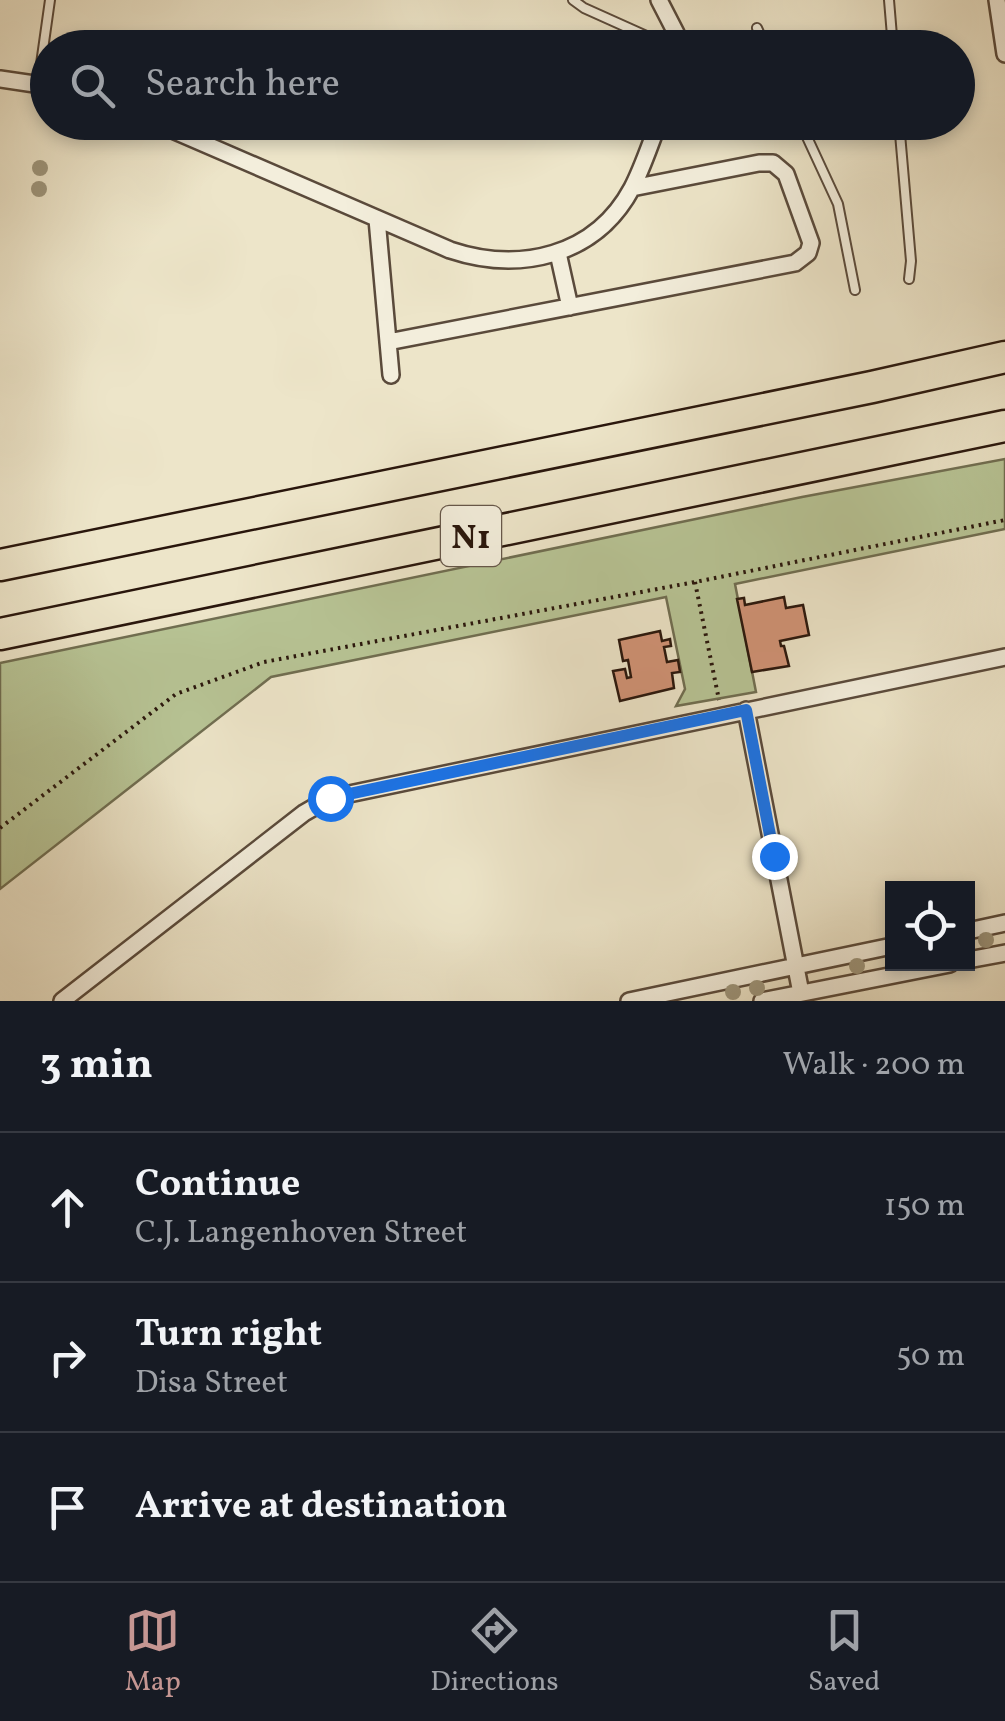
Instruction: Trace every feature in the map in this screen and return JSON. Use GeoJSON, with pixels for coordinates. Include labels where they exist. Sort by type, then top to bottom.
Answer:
{"type":"FeatureCollection","features":[{"type":"Feature","properties":{"kind":"highway","name":"N1"},"geometry":{"type":"LineString","coordinates":[[0,565],[834,395],[1005,355]]}},
{"type":"Feature","properties":{"kind":"highway","name":"N1"},"geometry":{"type":"LineString","coordinates":[[0,634],[1005,428]]}},
{"type":"Feature","properties":{"kind":"street"},"geometry":{"type":"LineString","coordinates":[[659,0],[674,30]]}},
{"type":"Feature","properties":{"kind":"street"},"geometry":{"type":"LineString","coordinates":[[997,0],[1005,54]]}},
{"type":"Feature","properties":{"kind":"street"},"geometry":{"type":"LineString","coordinates":[[0,79],[30,83]]}},
{"type":"Feature","properties":{"kind":"street"},"geometry":{"type":"LineString","coordinates":[[196,140],[450,250],[492,261],[535,259],[558,252],[599,228],[632,188],[652,140]]}},
{"type":"Feature","properties":{"kind":"street"},"geometry":{"type":"LineString","coordinates":[[388,342],[795,263],[808,254],[810,243],[786,174],[773,163],[632,188]]}},
{"type":"Feature","properties":{"kind":"street"},"geometry":{"type":"LineString","coordinates":[[378,219],[390,376]]}},
{"type":"Feature","properties":{"kind":"street"},"geometry":{"type":"LineString","coordinates":[[558,252],[570,307]]}},
{"type":"Feature","properties":{"kind":"street"},"geometry":{"type":"LineString","coordinates":[[62,1001],[304,813],[330,798],[1005,658]]}},
{"type":"Feature","properties":{"kind":"street"},"geometry":{"type":"LineString","coordinates":[[746,710],[801,993]]}},
{"type":"Feature","properties":{"kind":"street"},"geometry":{"type":"LineString","coordinates":[[975,929],[1005,923]]}},
{"type":"Feature","properties":{"kind":"street"},"geometry":{"type":"LineString","coordinates":[[630,1001],[885,947]]}},
{"type":"Feature","properties":{"kind":"street"},"geometry":{"type":"LineString","coordinates":[[975,959],[1005,953]]}},
{"type":"Feature","properties":{"kind":"street"},"geometry":{"type":"LineString","coordinates":[[762,1001],[914,971]]}},
{"type":"Feature","properties":{"kind":"lane"},"geometry":{"type":"LineString","coordinates":[[48,30],[50,0]]}},
{"type":"Feature","properties":{"kind":"lane"},"geometry":{"type":"LineString","coordinates":[[573,0],[635,30]]}},
{"type":"Feature","properties":{"kind":"lane"},"geometry":{"type":"LineString","coordinates":[[889,0],[892,30]]}},
{"type":"Feature","properties":{"kind":"lane"},"geometry":{"type":"LineString","coordinates":[[808,140],[838,204],[856,290]]}},
{"type":"Feature","properties":{"kind":"lane"},"geometry":{"type":"LineString","coordinates":[[901,140],[911,260],[909,280]]}},
{"type":"Feature","properties":{"kind":"path"},"geometry":{"type":"LineString","coordinates":[[0,828],[176,694],[264,662],[1005,520]]}},
{"type":"Feature","properties":{"kind":"path"},"geometry":{"type":"LineString","coordinates":[[695,582],[722,714]]}},
{"type":"Feature","properties":{"kind":"green space"},"geometry":{"type":"Polygon","coordinates":[[[1005,459],[1005,529],[735,584],[756,692],[676,706],[685,689],[666,597],[271,677],[0,889],[0,663],[802,497],[1005,459]]]}},
{"type":"Feature","properties":{"kind":"building"},"geometry":{"type":"Polygon","coordinates":[[[784,597],[786,608],[803,605],[809,635],[780,641],[789,666],[752,672],[737,599],[744,598],[745,605],[784,597]]]}},
{"type":"Feature","properties":{"kind":"building"},"geometry":{"type":"Polygon","coordinates":[[[660,631],[662,641],[670,639],[671,646],[664,647],[667,662],[678,660],[680,672],[672,673],[674,688],[620,701],[613,671],[625,669],[627,678],[631,677],[619,640],[660,631]]]}},
{"type":"Feature","properties":{"kind":"route"},"geometry":{"type":"LineString","coordinates":[[330,798],[746,710],[774,856]]}}]}
